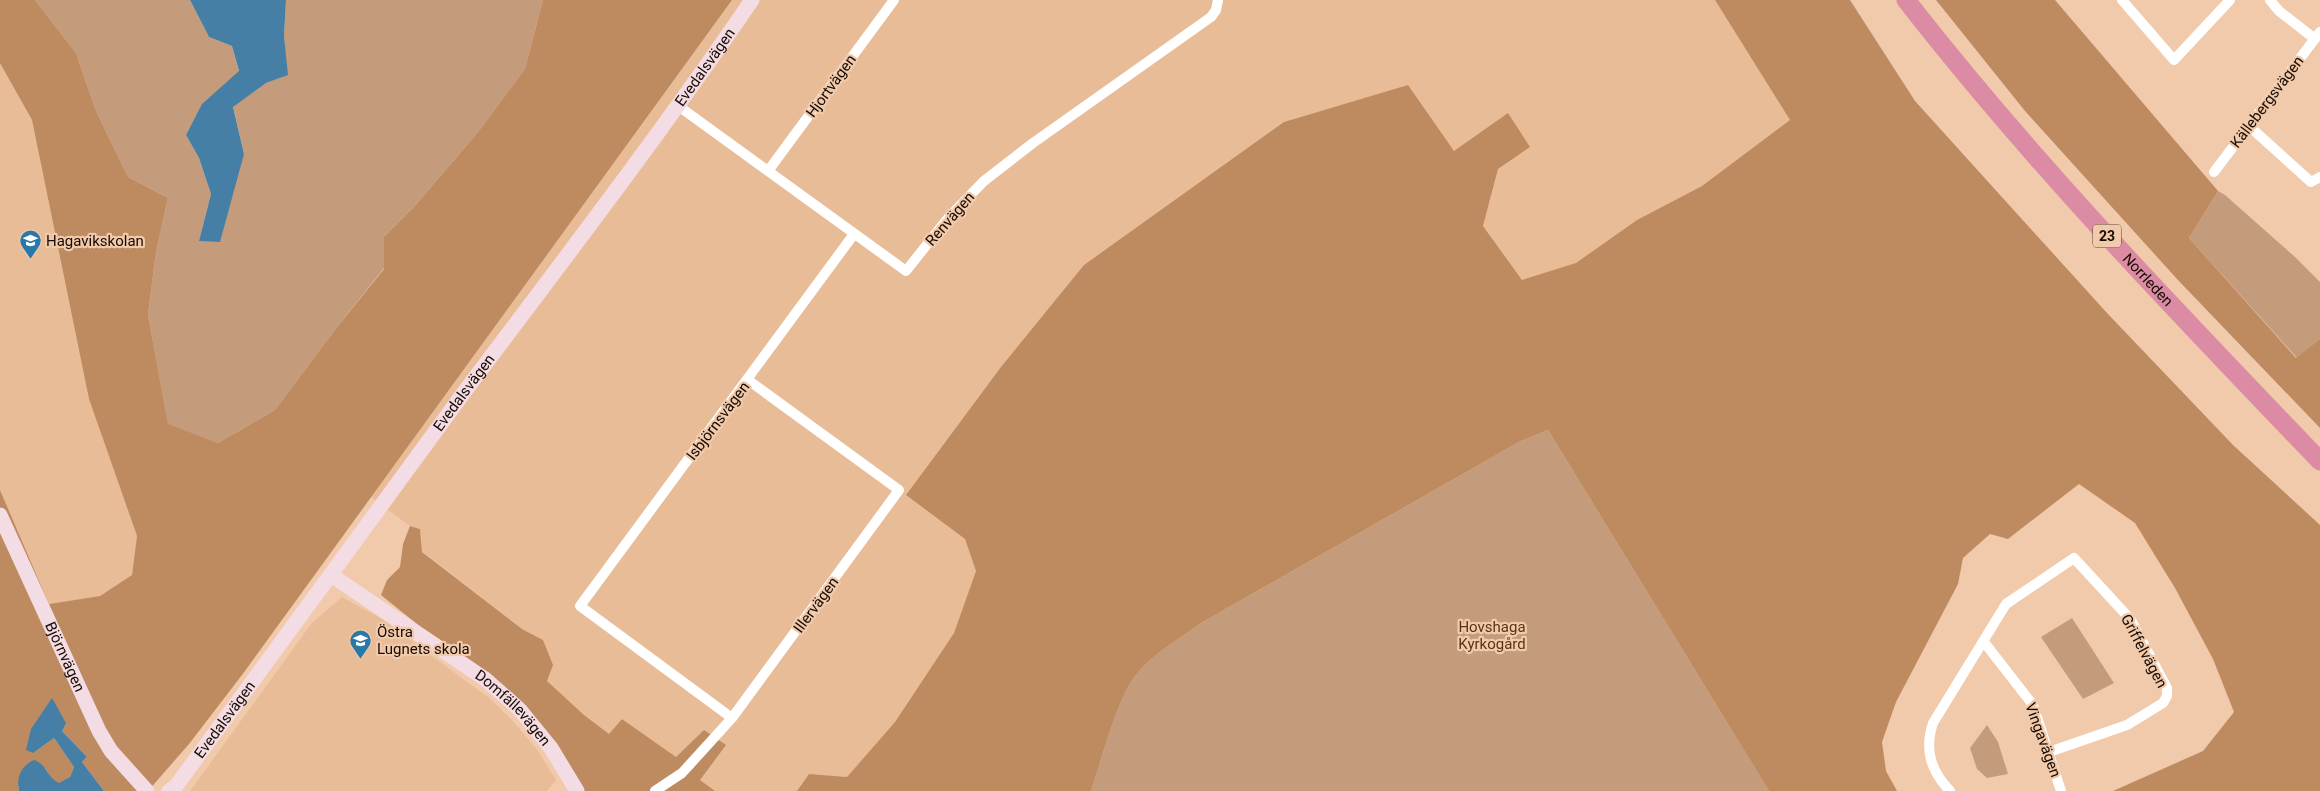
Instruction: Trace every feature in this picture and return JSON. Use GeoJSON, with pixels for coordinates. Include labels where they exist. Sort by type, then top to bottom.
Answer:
{"type":"FeatureCollection","features":[{"type":"Feature","properties":{"kind":"highway","name":"Norrleden"},"geometry":{"type":"LineString","coordinates":[[1906,0],[1984,96],[2064,188],[2150,282],[2320,461]]}},
{"type":"Feature","properties":{"kind":"highway","name":"Norrleden"},"geometry":{"type":"LineString","coordinates":[[1918,0],[1991,91],[2070,182],[2320,449]]}},
{"type":"Feature","properties":{"kind":"street","name":"Evedalsvägen"},"geometry":{"type":"LineString","coordinates":[[173,789],[752,0]]}},
{"type":"Feature","properties":{"kind":"street","name":"Hjortvägen"},"geometry":{"type":"LineString","coordinates":[[768,172],[894,0]]}},
{"type":"Feature","properties":{"kind":"street","name":"Renvägen"},"geometry":{"type":"LineString","coordinates":[[677,104],[906,271],[948,218],[984,181],[1033,143],[1211,17],[1216,10],[1218,0]]}},
{"type":"Feature","properties":{"kind":"street"},"geometry":{"type":"LineString","coordinates":[[2122,0],[2174,60],[2230,0]]}},
{"type":"Feature","properties":{"kind":"street"},"geometry":{"type":"LineString","coordinates":[[2270,0],[2279,11],[2317,35]]}},
{"type":"Feature","properties":{"kind":"street","name":"Källebergsvägen"},"geometry":{"type":"LineString","coordinates":[[2214,172],[2317,35]]}},
{"type":"Feature","properties":{"kind":"street"},"geometry":{"type":"LineString","coordinates":[[2249,126],[2311,182],[2320,176]]}},
{"type":"Feature","properties":{"kind":"street","name":"Isbjörnsvägen"},"geometry":{"type":"LineString","coordinates":[[732,718],[580,606],[854,234]]}},
{"type":"Feature","properties":{"kind":"street","name":"Illervägen"},"geometry":{"type":"LineString","coordinates":[[732,718],[899,490],[748,380]]}},
{"type":"Feature","properties":{"kind":"street","name":"Björnvägen"},"geometry":{"type":"LineString","coordinates":[[0,515],[99,731],[115,755],[148,791]]}},
{"type":"Feature","properties":{"kind":"street","name":"Griffelvägen"},"geometry":{"type":"LineString","coordinates":[[1984,642],[2006,604],[2074,558],[2131,620],[2167,688],[2167,696],[2163,703],[2127,725],[2049,752]]}},
{"type":"Feature","properties":{"kind":"street","name":"Domfällevägen"},"geometry":{"type":"LineString","coordinates":[[331,575],[485,679],[509,700],[520,710],[551,748],[576,791]]}},
{"type":"Feature","properties":{"kind":"street"},"geometry":{"type":"LineString","coordinates":[[1950,791],[1939,779],[1930,761],[1930,731],[1937,715],[1984,642]]}},
{"type":"Feature","properties":{"kind":"street","name":"Vingavägen"},"geometry":{"type":"LineString","coordinates":[[1984,642],[2033,705],[2061,791]]}},
{"type":"Feature","properties":{"kind":"street"},"geometry":{"type":"LineString","coordinates":[[655,791],[682,773],[732,718]]}},
{"type":"Feature","properties":{"kind":"shaded area"},"geometry":{"type":"Polygon","coordinates":[[[0,0],[35,0],[76,53],[96,111],[128,177],[168,198],[156,252],[148,315],[168,424],[218,443],[275,410],[334,331],[384,269],[384,237],[414,207],[478,132],[525,69],[543,0],[732,0],[242,675],[189,744],[148,791],[104,791],[82,762],[87,757],[62,731],[33,753],[54,738],[74,767],[70,777],[59,784],[51,779],[45,768],[18,786],[19,791],[0,791],[0,490],[49,604],[100,596],[132,575],[137,536],[89,399],[32,120],[0,63],[0,0]]]}},
{"type":"Feature","properties":{"kind":"shaded area"},"geometry":{"type":"Polygon","coordinates":[[[732,0],[1715,0],[1791,120],[1702,186],[1637,220],[1576,264],[1522,280],[1483,226],[1498,169],[1530,147],[1454,151],[1013,352],[906,495],[965,539],[976,571],[954,633],[895,722],[847,777],[809,774],[797,791],[715,791],[699,780],[676,757],[622,719],[609,735],[584,715],[547,681],[543,640],[522,629],[422,551],[420,529],[410,526],[371,497],[732,0]]]}},
{"type":"Feature","properties":{"kind":"shaded area"},"geometry":{"type":"Polygon","coordinates":[[[1715,0],[1850,0],[1915,101],[2107,313],[2233,445],[2320,525],[2320,791],[2113,791],[2203,751],[2234,712],[2213,659],[2175,588],[2135,523],[2079,484],[2008,539],[1990,534],[1963,558],[1958,584],[1896,702],[1882,742],[1886,771],[1897,791],[1769,791],[1548,430],[1519,442],[1201,623],[1156,655],[1140,670],[1126,690],[1091,791],[797,791],[809,774],[847,777],[895,722],[954,633],[976,571],[965,539],[906,495],[1001,367],[1084,265],[1284,122],[1408,85],[1454,151],[1508,113],[1530,147],[1498,169],[1483,226],[1522,280],[1576,263],[1637,220],[1702,186],[1790,120],[1715,0]]]}},
{"type":"Feature","properties":{"kind":"shaded area"},"geometry":{"type":"Polygon","coordinates":[[[1936,0],[2055,0],[2218,191],[2189,238],[2296,358],[2320,339],[2320,428],[2177,279],[2025,111],[1936,0]]]}},
{"type":"Feature","properties":{"kind":"shaded area","name":"Hagavikskolan"},"geometry":{"type":"Polygon","coordinates":[[[0,63],[32,120],[89,399],[137,536],[132,575],[100,596],[49,604],[0,490],[0,63]]]}},
{"type":"Feature","properties":{"kind":"shaded area"},"geometry":{"type":"Polygon","coordinates":[[[410,526],[420,529],[422,552],[522,629],[543,640],[553,665],[547,681],[584,715],[609,734],[622,719],[676,757],[704,730],[726,745],[700,780],[715,791],[583,791],[555,746],[422,628],[381,595],[387,580],[400,567],[403,544],[410,526]]]}},
{"type":"Feature","properties":{"kind":"shaded area","name":"Östra Lugnets skola"},"geometry":{"type":"Polygon","coordinates":[[[342,597],[382,619],[489,698],[512,720],[538,751],[556,780],[547,791],[190,791],[312,623],[342,597]]]}},
{"type":"Feature","properties":{"kind":"green space"},"geometry":{"type":"Polygon","coordinates":[[[35,0],[190,0],[209,37],[232,46],[239,72],[203,104],[186,135],[199,158],[211,194],[199,241],[244,154],[233,106],[266,83],[287,75],[284,36],[286,0],[543,0],[525,69],[478,132],[414,207],[384,237],[384,268],[275,410],[218,443],[168,425],[148,315],[156,252],[168,198],[128,177],[96,111],[76,53],[35,0]]]}},
{"type":"Feature","properties":{"kind":"green space"},"geometry":{"type":"Polygon","coordinates":[[[2218,191],[2225,195],[2295,257],[2320,282],[2320,339],[2297,358],[2189,238],[2218,191]]]}},
{"type":"Feature","properties":{"kind":"green space","name":"Hovshaga Kyrkogård"},"geometry":{"type":"Polygon","coordinates":[[[1548,430],[1769,791],[1091,791],[1126,690],[1140,670],[1156,655],[1201,623],[1519,442],[1548,430]]]}},
{"type":"Feature","properties":{"kind":"green space"},"geometry":{"type":"Polygon","coordinates":[[[2072,618],[2114,683],[2083,699],[2041,637],[2072,618]]]}},
{"type":"Feature","properties":{"kind":"green space"},"geometry":{"type":"Polygon","coordinates":[[[1987,725],[1998,742],[2008,774],[1987,778],[1977,769],[1970,748],[1987,725]]]}},
{"type":"Feature","properties":{"kind":"water"},"geometry":{"type":"Polygon","coordinates":[[[190,0],[286,0],[284,36],[288,75],[266,83],[233,107],[244,154],[220,242],[199,241],[211,194],[199,158],[186,135],[202,104],[239,71],[232,46],[209,37],[190,0]]]}},
{"type":"Feature","properties":{"kind":"water"},"geometry":{"type":"Polygon","coordinates":[[[52,698],[66,723],[62,731],[87,757],[82,762],[104,791],[19,791],[18,781],[21,772],[26,765],[34,760],[39,762],[52,778],[59,783],[70,777],[74,767],[54,738],[33,753],[26,750],[31,729],[52,698]]]}},
{"type":"Feature","properties":{"kind":"place","name":"Hagavikskolan"},"geometry":{"type":"Point","coordinates":[30,260]}},
{"type":"Feature","properties":{"kind":"place","name":"Östra Lugnets skola"},"geometry":{"type":"Point","coordinates":[361,660]}}]}
